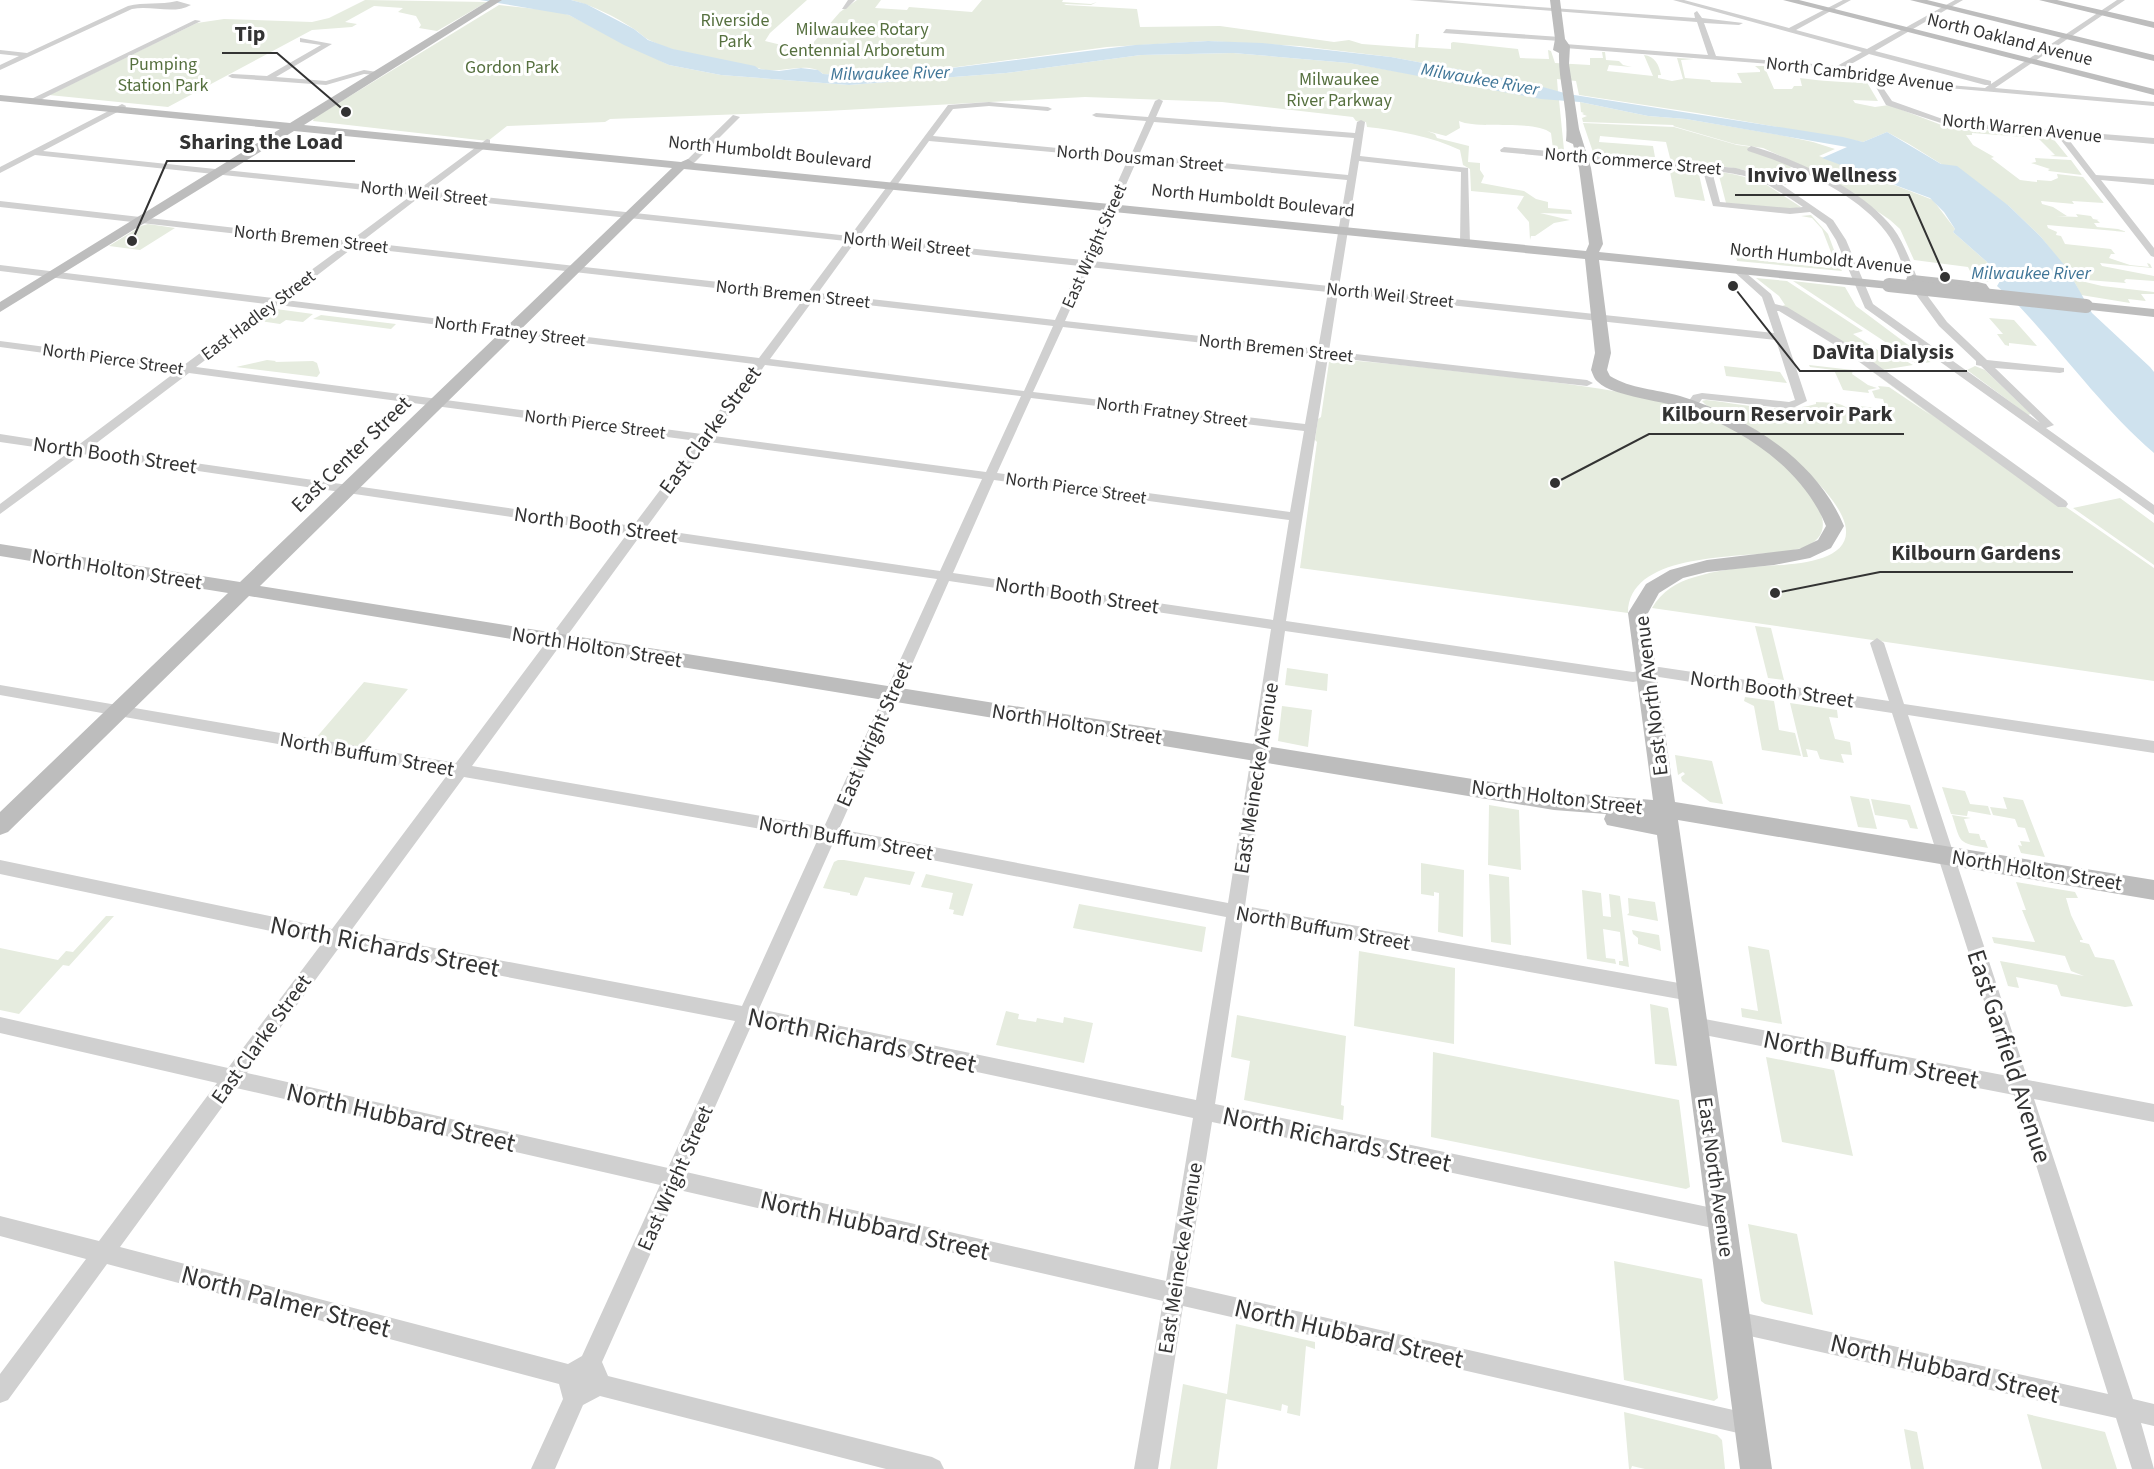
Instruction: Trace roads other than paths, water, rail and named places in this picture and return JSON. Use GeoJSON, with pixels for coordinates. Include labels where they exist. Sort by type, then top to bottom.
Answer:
{"type":"FeatureCollection","features":[{"type":"Feature","properties":{"kind":"main road"},"geometry":{"type":"LineString","coordinates":[[0,308],[497,0]]}},
{"type":"Feature","properties":{"kind":"main road","name":"North Oakland Avenue"},"geometry":{"type":"LineString","coordinates":[[1788,0],[2154,92]]}},
{"type":"Feature","properties":{"kind":"main road"},"geometry":{"type":"LineString","coordinates":[[1915,0],[2154,58]]}},
{"type":"Feature","properties":{"kind":"main road"},"geometry":{"type":"LineString","coordinates":[[2044,0],[2154,25]]}},
{"type":"Feature","properties":{"kind":"main road","name":"East North Avenue"},"geometry":{"type":"LineString","coordinates":[[1556,5],[1566,60],[1564,64],[1573,129],[1579,138],[1578,156],[1583,190],[1584,243],[1592,254],[1603,353],[1614,377],[1633,390],[1692,405],[1739,427],[1790,464],[1829,510],[1835,526],[1834,533],[1827,544],[1808,554],[1719,564],[1676,575],[1660,582],[1647,594],[1638,613],[1756,1469]]}},
{"type":"Feature","properties":{"kind":"main road"},"geometry":{"type":"LineString","coordinates":[[0,96],[484,144]]}},
{"type":"Feature","properties":{"kind":"main road","name":"North Humboldt Boulevard"},"geometry":{"type":"LineString","coordinates":[[484,144],[1465,241],[1578,255],[1592,254]]}},
{"type":"Feature","properties":{"kind":"main road","name":"East Center Street"},"geometry":{"type":"LineString","coordinates":[[0,826],[574,269],[686,164]]}},
{"type":"Feature","properties":{"kind":"main road","name":"North Humboldt Avenue"},"geometry":{"type":"LineString","coordinates":[[1592,254],[2154,313]]}},
{"type":"Feature","properties":{"kind":"main road"},"geometry":{"type":"LineString","coordinates":[[1914,280],[1968,284],[1981,287],[1987,295]]}},
{"type":"Feature","properties":{"kind":"main road","name":"East North Avenue"},"geometry":{"type":"LineString","coordinates":[[1595,381],[1603,353]]}},
{"type":"Feature","properties":{"kind":"main road"},"geometry":{"type":"LineString","coordinates":[[1595,381],[1633,390]]}},
{"type":"Feature","properties":{"kind":"main road","name":"North Holton Street"},"geometry":{"type":"LineString","coordinates":[[0,550],[892,695],[1577,803],[1600,816],[1667,818],[1945,855],[2154,890]]}},
{"type":"Feature","properties":{"kind":"street"},"geometry":{"type":"LineString","coordinates":[[844,8],[852,0]]}},
{"type":"Feature","properties":{"kind":"street"},"geometry":{"type":"LineString","coordinates":[[1412,0],[1556,5],[1700,21],[1762,23]]}},
{"type":"Feature","properties":{"kind":"street"},"geometry":{"type":"LineString","coordinates":[[1676,0],[1867,51],[1990,87],[2122,0]]}},
{"type":"Feature","properties":{"kind":"street"},"geometry":{"type":"LineString","coordinates":[[1697,6],[1709,0]]}},
{"type":"Feature","properties":{"kind":"street"},"geometry":{"type":"LineString","coordinates":[[1790,30],[1848,0]]}},
{"type":"Feature","properties":{"kind":"street"},"geometry":{"type":"LineString","coordinates":[[1838,68],[1904,29],[1960,0]]}},
{"type":"Feature","properties":{"kind":"street"},"geometry":{"type":"LineString","coordinates":[[0,68],[130,7],[141,5],[161,7]]}},
{"type":"Feature","properties":{"kind":"street"},"geometry":{"type":"LineString","coordinates":[[1697,6],[1695,8],[1713,58]]}},
{"type":"Feature","properties":{"kind":"street"},"geometry":{"type":"LineString","coordinates":[[35,99],[197,21]]}},
{"type":"Feature","properties":{"kind":"street","name":"North Cambridge Avenue"},"geometry":{"type":"LineString","coordinates":[[1446,31],[1838,68],[1876,79],[1990,87],[2026,94],[2154,104]]}},
{"type":"Feature","properties":{"kind":"street"},"geometry":{"type":"LineString","coordinates":[[270,77],[328,44],[303,40]]}},
{"type":"Feature","properties":{"kind":"street"},"geometry":{"type":"LineString","coordinates":[[0,52],[28,55]]}},
{"type":"Feature","properties":{"kind":"street"},"geometry":{"type":"LineString","coordinates":[[232,75],[326,83],[364,72],[379,73]]}},
{"type":"Feature","properties":{"kind":"street","name":"North Warren Avenue"},"geometry":{"type":"LineString","coordinates":[[1876,79],[1887,101],[1952,125],[2154,141]]}},
{"type":"Feature","properties":{"kind":"street","name":"East Wright Street"},"geometry":{"type":"LineString","coordinates":[[543,1469],[1159,101]]}},
{"type":"Feature","properties":{"kind":"street","name":"East Clarke Street"},"geometry":{"type":"LineString","coordinates":[[0,1392],[851,238],[951,107],[989,104],[1048,109]]}},
{"type":"Feature","properties":{"kind":"street"},"geometry":{"type":"LineString","coordinates":[[0,170],[118,108]]}},
{"type":"Feature","properties":{"kind":"street"},"geometry":{"type":"LineString","coordinates":[[1096,115],[1359,136]]}},
{"type":"Feature","properties":{"kind":"street","name":"East Center Street"},"geometry":{"type":"LineString","coordinates":[[686,164],[736,117]]}},
{"type":"Feature","properties":{"kind":"street","name":"East Meinecke Avenue"},"geometry":{"type":"LineString","coordinates":[[1146,1469],[1236,912],[1310,428],[1361,122]]}},
{"type":"Feature","properties":{"kind":"street"},"geometry":{"type":"LineString","coordinates":[[2059,133],[2154,254]]}},
{"type":"Feature","properties":{"kind":"street","name":"North Dousman Street"},"geometry":{"type":"LineString","coordinates":[[927,138],[1353,178]]}},
{"type":"Feature","properties":{"kind":"street","name":"East Hadley Street"},"geometry":{"type":"LineString","coordinates":[[0,510],[484,144]]}},
{"type":"Feature","properties":{"kind":"street"},"geometry":{"type":"LineString","coordinates":[[1751,149],[1827,182],[1879,219],[1892,233],[1914,280]]}},
{"type":"Feature","properties":{"kind":"street","name":"North Commerce Street"},"geometry":{"type":"LineString","coordinates":[[1504,150],[1707,168],[1743,172],[1765,178],[1814,209],[1836,231],[1869,306],[2151,506]]}},
{"type":"Feature","properties":{"kind":"street","name":"North Weil Street"},"geometry":{"type":"LineString","coordinates":[[33,153],[1781,337]]}},
{"type":"Feature","properties":{"kind":"street"},"geometry":{"type":"LineString","coordinates":[[1355,158],[1459,167],[1466,171],[1465,241]]}},
{"type":"Feature","properties":{"kind":"street"},"geometry":{"type":"LineString","coordinates":[[1707,168],[1716,204],[1790,211],[1814,209]]}},
{"type":"Feature","properties":{"kind":"street"},"geometry":{"type":"LineString","coordinates":[[2093,177],[2154,182]]}},
{"type":"Feature","properties":{"kind":"street","name":"North Bremen Street"},"geometry":{"type":"LineString","coordinates":[[0,204],[1323,354],[1595,381]]}},
{"type":"Feature","properties":{"kind":"street","name":"North Fratney Street"},"geometry":{"type":"LineString","coordinates":[[0,268],[1310,428]]}},
{"type":"Feature","properties":{"kind":"street"},"geometry":{"type":"LineString","coordinates":[[1692,405],[1701,396],[1791,406],[1801,402],[1767,296],[1736,269]]}},
{"type":"Feature","properties":{"kind":"street","name":"North Commerce Street"},"geometry":{"type":"LineString","coordinates":[[1920,293],[1936,318],[2078,455]]}},
{"type":"Feature","properties":{"kind":"street"},"geometry":{"type":"LineString","coordinates":[[1771,306],[1783,309],[1847,348],[2062,504]]}},
{"type":"Feature","properties":{"kind":"street","name":"North Pierce Street"},"geometry":{"type":"LineString","coordinates":[[0,344],[1296,517]]}},
{"type":"Feature","properties":{"kind":"street"},"geometry":{"type":"LineString","coordinates":[[1953,366],[1983,362],[2060,370]]}},
{"type":"Feature","properties":{"kind":"street","name":"North Booth Street"},"geometry":{"type":"LineString","coordinates":[[0,438],[1633,677],[1659,672],[2154,747]]}},
{"type":"Feature","properties":{"kind":"street","name":"East Garfield Avenue"},"geometry":{"type":"LineString","coordinates":[[1877,643],[2144,1469]]}},
{"type":"Feature","properties":{"kind":"street","name":"North Buffum Street"},"geometry":{"type":"LineString","coordinates":[[0,690],[829,834],[1236,912],[1690,993]]}},
{"type":"Feature","properties":{"kind":"street","name":"North Richards Street"},"geometry":{"type":"LineString","coordinates":[[0,867],[336,937],[747,1015],[1722,1220]]}},
{"type":"Feature","properties":{"kind":"street","name":"North Hubbard Street"},"geometry":{"type":"LineString","coordinates":[[0,1025],[1751,1425]]}},
{"type":"Feature","properties":{"kind":"street","name":"North Buffum Street"},"geometry":{"type":"LineString","coordinates":[[1694,1025],[2154,1113]]}},
{"type":"Feature","properties":{"kind":"street","name":"North Palmer Street"},"geometry":{"type":"LineString","coordinates":[[0,1226],[583,1380],[932,1469]]}},
{"type":"Feature","properties":{"kind":"street","name":"North Hubbard Street"},"geometry":{"type":"LineString","coordinates":[[1736,1322],[2154,1415]]}},
{"type":"Feature","properties":{"kind":"water","name":"Milwaukee River"},"geometry":{"type":"Polygon","coordinates":[[[480,0],[571,0],[586,4],[634,29],[648,40],[673,49],[755,66],[759,69],[779,71],[801,68],[818,70],[823,74],[841,75],[844,71],[927,71],[1135,45],[1208,41],[1262,43],[1391,57],[1525,82],[1568,94],[1863,142],[1887,132],[1941,164],[1957,166],[2009,206],[2041,237],[2066,267],[2092,313],[2150,367],[2154,372],[2154,453],[2101,400],[2018,305],[1997,286],[2000,281],[1986,266],[1987,262],[1953,232],[1955,229],[1944,212],[1930,198],[1822,158],[1847,147],[1686,119],[1648,116],[1580,102],[1541,99],[1349,63],[1233,53],[1141,55],[1006,73],[849,85],[721,75],[669,65],[624,45],[569,15],[480,0]]]}},
{"type":"Feature","properties":{"kind":"place","name":"Tip"},"geometry":{"type":"Point","coordinates":[346,112]}},
{"type":"Feature","properties":{"kind":"place","name":"Sharing the Load"},"geometry":{"type":"Point","coordinates":[132,241]}},
{"type":"Feature","properties":{"kind":"place","name":"Invivo Wellness"},"geometry":{"type":"Point","coordinates":[1945,277]}},
{"type":"Feature","properties":{"kind":"place","name":"DaVita Dialysis"},"geometry":{"type":"Point","coordinates":[1733,286]}},
{"type":"Feature","properties":{"kind":"place","name":"Kilbourn Reservoir Park"},"geometry":{"type":"Point","coordinates":[1555,483]}},
{"type":"Feature","properties":{"kind":"place","name":"Kilbourn Gardens"},"geometry":{"type":"Point","coordinates":[1775,593]}},
{"type":"Feature","properties":{"kind":"park label","name":"Riverside Park"},"geometry":{"type":"Point","coordinates":[735,30]}},
{"type":"Feature","properties":{"kind":"park label","name":"Milwaukee Rotary Centennial Arboretum"},"geometry":{"type":"Point","coordinates":[862,39]}},
{"type":"Feature","properties":{"kind":"park label","name":"Gordon Park"},"geometry":{"type":"Point","coordinates":[512,67]}},
{"type":"Feature","properties":{"kind":"park label","name":"Pumping Station Park"},"geometry":{"type":"Point","coordinates":[163,74]}},
{"type":"Feature","properties":{"kind":"park label","name":"Milwaukee River Parkway"},"geometry":{"type":"Point","coordinates":[1339,89]}}]}
